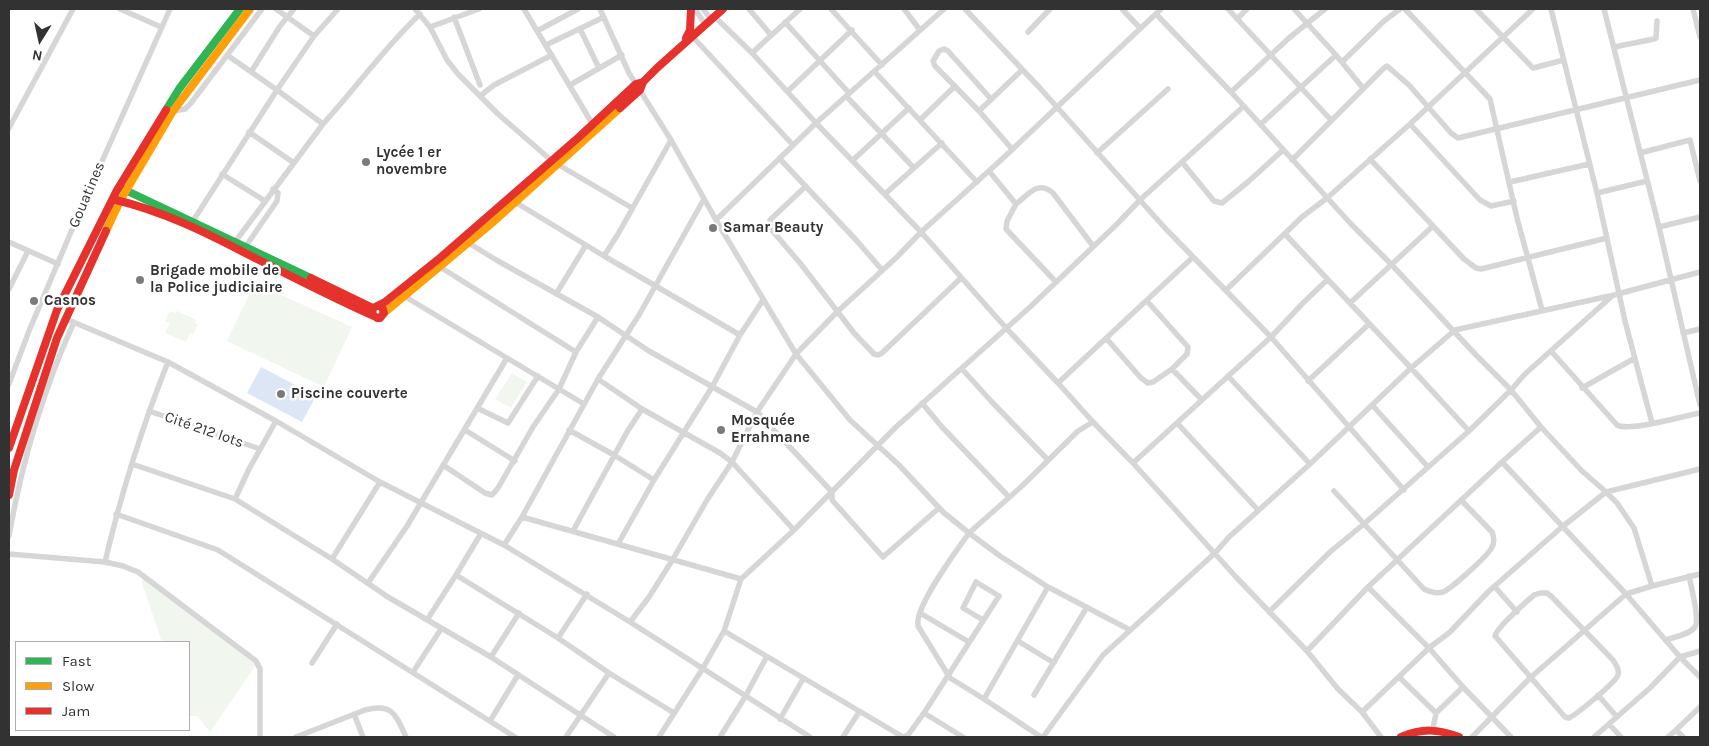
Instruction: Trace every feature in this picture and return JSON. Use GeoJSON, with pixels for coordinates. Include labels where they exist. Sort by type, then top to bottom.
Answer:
{"type":"FeatureCollection","features":[{"type":"Feature","properties":{"kind":"main road"},"geometry":{"type":"LineString","coordinates":[[9,448],[57,310],[151,131],[179,89],[240,9]]}},
{"type":"Feature","properties":{"kind":"main road"},"geometry":{"type":"LineString","coordinates":[[122,188],[173,112],[250,9]]}},
{"type":"Feature","properties":{"kind":"main road"},"geometry":{"type":"LineString","coordinates":[[678,50],[690,30],[691,9]]}},
{"type":"Feature","properties":{"kind":"main road"},"geometry":{"type":"LineString","coordinates":[[122,188],[346,305],[380,318],[440,267],[466,240],[554,163],[723,9]]}},
{"type":"Feature","properties":{"kind":"main road"},"geometry":{"type":"LineString","coordinates":[[374,316],[372,311],[376,307],[515,202],[593,125],[640,85]]}},
{"type":"Feature","properties":{"kind":"main road"},"geometry":{"type":"LineString","coordinates":[[116,200],[191,223],[246,246],[376,307],[382,307],[384,313]]}},
{"type":"Feature","properties":{"kind":"main road"},"geometry":{"type":"LineString","coordinates":[[9,495],[14,470],[56,338],[70,320],[116,200]]}},
{"type":"Feature","properties":{"kind":"main road"},"geometry":{"type":"LineString","coordinates":[[1400,737],[1424,729],[1433,729],[1459,737]]}},
{"type":"Feature","properties":{"kind":"street"},"geometry":{"type":"LineString","coordinates":[[9,128],[73,9]]}},
{"type":"Feature","properties":{"kind":"street"},"geometry":{"type":"LineString","coordinates":[[120,9],[161,27]]}},
{"type":"Feature","properties":{"kind":"street","name":"Gouatines"},"geometry":{"type":"LineString","coordinates":[[9,384],[58,264],[170,9]]}},
{"type":"Feature","properties":{"kind":"street"},"geometry":{"type":"LineString","coordinates":[[173,112],[185,109],[191,103],[262,9]]}},
{"type":"Feature","properties":{"kind":"street"},"geometry":{"type":"LineString","coordinates":[[276,9],[314,36]]}},
{"type":"Feature","properties":{"kind":"street"},"geometry":{"type":"LineString","coordinates":[[251,72],[287,16],[294,9]]}},
{"type":"Feature","properties":{"kind":"street"},"geometry":{"type":"LineString","coordinates":[[191,223],[249,132],[314,36],[338,9]]}},
{"type":"Feature","properties":{"kind":"street"},"geometry":{"type":"LineString","coordinates":[[415,9],[430,26],[447,60],[480,96],[554,163],[632,208]]}},
{"type":"Feature","properties":{"kind":"street"},"geometry":{"type":"LineString","coordinates":[[430,26],[479,9]]}},
{"type":"Feature","properties":{"kind":"street"},"geometry":{"type":"LineString","coordinates":[[524,9],[593,125]]}},
{"type":"Feature","properties":{"kind":"street"},"geometry":{"type":"LineString","coordinates":[[537,31],[578,9]]}},
{"type":"Feature","properties":{"kind":"street"},"geometry":{"type":"LineString","coordinates":[[600,9],[622,56],[763,300],[796,354],[850,420],[878,445],[939,508],[969,533],[1048,587],[1130,630]]}},
{"type":"Feature","properties":{"kind":"street"},"geometry":{"type":"LineString","coordinates":[[696,9],[752,53],[816,123],[921,232],[1092,422],[1134,463],[1307,651],[1338,689],[1362,712],[1381,737]]}},
{"type":"Feature","properties":{"kind":"street"},"geometry":{"type":"LineString","coordinates":[[703,9],[710,20]]}},
{"type":"Feature","properties":{"kind":"street"},"geometry":{"type":"LineString","coordinates":[[749,9],[771,35]]}},
{"type":"Feature","properties":{"kind":"street"},"geometry":{"type":"LineString","coordinates":[[752,53],[800,9]]}},
{"type":"Feature","properties":{"kind":"street"},"geometry":{"type":"LineString","coordinates":[[831,9],[882,65]]}},
{"type":"Feature","properties":{"kind":"street"},"geometry":{"type":"LineString","coordinates":[[904,9],[920,30]]}},
{"type":"Feature","properties":{"kind":"street"},"geometry":{"type":"LineString","coordinates":[[716,220],[816,123],[944,9]]}},
{"type":"Feature","properties":{"kind":"street"},"geometry":{"type":"LineString","coordinates":[[966,9],[1193,257],[1270,337],[1404,490]]}},
{"type":"Feature","properties":{"kind":"street"},"geometry":{"type":"LineString","coordinates":[[1122,9],[1140,28]]}},
{"type":"Feature","properties":{"kind":"street"},"geometry":{"type":"LineString","coordinates":[[630,622],[649,597],[673,559],[707,500],[732,462],[757,412],[796,354],[921,232],[978,182],[1161,9]]}},
{"type":"Feature","properties":{"kind":"street"},"geometry":{"type":"LineString","coordinates":[[1228,9],[1331,120]]}},
{"type":"Feature","properties":{"kind":"street"},"geometry":{"type":"LineString","coordinates":[[1237,19],[1247,9]]}},
{"type":"Feature","properties":{"kind":"street"},"geometry":{"type":"LineString","coordinates":[[1294,9],[1363,88]]}},
{"type":"Feature","properties":{"kind":"street"},"geometry":{"type":"LineString","coordinates":[[1231,92],[1325,9]]}},
{"type":"Feature","properties":{"kind":"street"},"geometry":{"type":"LineString","coordinates":[[1342,62],[1384,21],[1400,9]]}},
{"type":"Feature","properties":{"kind":"street"},"geometry":{"type":"LineString","coordinates":[[1405,9],[1466,72],[1490,100],[1542,310]]}},
{"type":"Feature","properties":{"kind":"street"},"geometry":{"type":"LineString","coordinates":[[1226,290],[1302,217],[1327,198],[1410,124],[1534,9]]}},
{"type":"Feature","properties":{"kind":"street"},"geometry":{"type":"LineString","coordinates":[[1550,9],[1597,194],[1617,294],[1652,423]]}},
{"type":"Feature","properties":{"kind":"street"},"geometry":{"type":"LineString","coordinates":[[1604,9],[1648,181],[1700,405]]}},
{"type":"Feature","properties":{"kind":"street"},"geometry":{"type":"LineString","coordinates":[[1693,9],[1700,37]]}},
{"type":"Feature","properties":{"kind":"street"},"geometry":{"type":"LineString","coordinates":[[1028,32],[1048,10]]}},
{"type":"Feature","properties":{"kind":"street"},"geometry":{"type":"LineString","coordinates":[[1479,10],[1533,68],[1564,60]]}},
{"type":"Feature","properties":{"kind":"street"},"geometry":{"type":"LineString","coordinates":[[236,242],[273,189],[323,124],[393,41],[420,14]]}},
{"type":"Feature","properties":{"kind":"street"},"geometry":{"type":"LineString","coordinates":[[1156,14],[1231,92],[1327,198],[1512,390],[1541,428],[1582,471],[1606,492],[1632,522],[1652,586]]}},
{"type":"Feature","properties":{"kind":"street"},"geometry":{"type":"LineString","coordinates":[[454,17],[480,85]]}},
{"type":"Feature","properties":{"kind":"street"},"geometry":{"type":"LineString","coordinates":[[546,45],[604,17]]}},
{"type":"Feature","properties":{"kind":"street"},"geometry":{"type":"LineString","coordinates":[[1614,47],[1656,38],[1657,21]]}},
{"type":"Feature","properties":{"kind":"street"},"geometry":{"type":"LineString","coordinates":[[786,22],[881,133],[914,168]]}},
{"type":"Feature","properties":{"kind":"street"},"geometry":{"type":"LineString","coordinates":[[580,29],[599,68]]}},
{"type":"Feature","properties":{"kind":"street"},"geometry":{"type":"LineString","coordinates":[[788,91],[852,30]]}},
{"type":"Feature","properties":{"kind":"street"},"geometry":{"type":"LineString","coordinates":[[692,36],[794,145]]}},
{"type":"Feature","properties":{"kind":"street"},"geometry":{"type":"LineString","coordinates":[[991,99],[948,51],[944,49],[939,51],[933,62],[935,66],[979,111],[1012,149]]}},
{"type":"Feature","properties":{"kind":"street"},"geometry":{"type":"LineString","coordinates":[[227,55],[323,124]]}},
{"type":"Feature","properties":{"kind":"street"},"geometry":{"type":"LineString","coordinates":[[480,96],[494,85],[552,55]]}},
{"type":"Feature","properties":{"kind":"street"},"geometry":{"type":"LineString","coordinates":[[1260,124],[1336,55]]}},
{"type":"Feature","properties":{"kind":"street"},"geometry":{"type":"LineString","coordinates":[[570,85],[622,56]]}},
{"type":"Feature","properties":{"kind":"street"},"geometry":{"type":"LineString","coordinates":[[1292,160],[1387,66],[1409,85],[1458,138],[1700,80]]}},
{"type":"Feature","properties":{"kind":"street"},"geometry":{"type":"LineString","coordinates":[[979,111],[1022,70]]}},
{"type":"Feature","properties":{"kind":"street"},"geometry":{"type":"LineString","coordinates":[[875,72],[978,182]]}},
{"type":"Feature","properties":{"kind":"street"},"geometry":{"type":"LineString","coordinates":[[471,87],[494,85]]}},
{"type":"Feature","properties":{"kind":"street"},"geometry":{"type":"LineString","coordinates":[[921,120],[955,86]]}},
{"type":"Feature","properties":{"kind":"street"},"geometry":{"type":"LineString","coordinates":[[1098,153],[1168,89]]}},
{"type":"Feature","properties":{"kind":"street"},"geometry":{"type":"LineString","coordinates":[[659,737],[724,631],[741,579],[794,530],[922,403],[962,369],[1094,246],[1141,199],[1244,106]]}},
{"type":"Feature","properties":{"kind":"street"},"geometry":{"type":"LineString","coordinates":[[852,161],[909,108]]}},
{"type":"Feature","properties":{"kind":"street"},"geometry":{"type":"LineString","coordinates":[[1410,124],[1480,200],[1491,206],[1514,201]]}},
{"type":"Feature","properties":{"kind":"street"},"geometry":{"type":"LineString","coordinates":[[249,132],[294,162]]}},
{"type":"Feature","properties":{"kind":"street"},"geometry":{"type":"LineString","coordinates":[[604,256],[671,140]]}},
{"type":"Feature","properties":{"kind":"street"},"geometry":{"type":"LineString","coordinates":[[1640,153],[1690,140],[1700,181]]}},
{"type":"Feature","properties":{"kind":"street"},"geometry":{"type":"LineString","coordinates":[[885,194],[942,143]]}},
{"type":"Feature","properties":{"kind":"street"},"geometry":{"type":"LineString","coordinates":[[1182,162],[1214,200],[1222,203],[1283,150]]}},
{"type":"Feature","properties":{"kind":"street"},"geometry":{"type":"LineString","coordinates":[[780,159],[882,270]]}},
{"type":"Feature","properties":{"kind":"street"},"geometry":{"type":"LineString","coordinates":[[1370,159],[1464,260],[1476,268],[1481,269],[1607,238]]}},
{"type":"Feature","properties":{"kind":"street"},"geometry":{"type":"LineString","coordinates":[[1510,182],[1589,164]]}},
{"type":"Feature","properties":{"kind":"street"},"geometry":{"type":"LineString","coordinates":[[989,171],[1016,204]]}},
{"type":"Feature","properties":{"kind":"street"},"geometry":{"type":"LineString","coordinates":[[222,174],[265,201]]}},
{"type":"Feature","properties":{"kind":"street"},"geometry":{"type":"LineString","coordinates":[[1597,194],[1648,181]]}},
{"type":"Feature","properties":{"kind":"street"},"geometry":{"type":"LineString","coordinates":[[806,186],[770,220],[770,228],[800,263],[837,312],[874,354],[878,355],[962,278]]}},
{"type":"Feature","properties":{"kind":"street"},"geometry":{"type":"LineString","coordinates":[[1056,282],[1006,229],[1006,220],[1016,204],[1037,188],[1048,188],[1094,246]]}},
{"type":"Feature","properties":{"kind":"street"},"geometry":{"type":"LineString","coordinates":[[246,246],[277,201],[278,193],[273,189]]}},
{"type":"Feature","properties":{"kind":"street"},"geometry":{"type":"LineString","coordinates":[[504,545],[522,517],[598,379],[626,337],[704,199]]}},
{"type":"Feature","properties":{"kind":"street"},"geometry":{"type":"LineString","coordinates":[[515,202],[740,335]]}},
{"type":"Feature","properties":{"kind":"street"},"geometry":{"type":"LineString","coordinates":[[1659,227],[1700,216]]}},
{"type":"Feature","properties":{"kind":"street"},"geometry":{"type":"LineString","coordinates":[[1350,303],[1433,226]]}},
{"type":"Feature","properties":{"kind":"street"},"geometry":{"type":"LineString","coordinates":[[1285,234],[1412,368],[1468,431]]}},
{"type":"Feature","properties":{"kind":"street"},"geometry":{"type":"LineString","coordinates":[[466,240],[598,318],[626,337],[757,412],[832,492],[832,500],[883,557],[939,508]]}},
{"type":"Feature","properties":{"kind":"street"},"geometry":{"type":"LineString","coordinates":[[9,242],[58,264]]}},
{"type":"Feature","properties":{"kind":"street"},"geometry":{"type":"LineString","coordinates":[[556,294],[586,245]]}},
{"type":"Feature","properties":{"kind":"street"},"geometry":{"type":"LineString","coordinates":[[9,289],[28,251]]}},
{"type":"Feature","properties":{"kind":"street"},"geometry":{"type":"LineString","coordinates":[[1058,383],[1193,257]]}},
{"type":"Feature","properties":{"kind":"street"},"geometry":{"type":"LineString","coordinates":[[440,267],[576,352]]}},
{"type":"Feature","properties":{"kind":"street"},"geometry":{"type":"LineString","coordinates":[[1092,422],[1078,431],[969,533],[933,586],[917,623],[947,675],[1042,737],[1103,655],[1215,553],[1228,537],[1455,330],[1617,294],[1700,272]]}},
{"type":"Feature","properties":{"kind":"street"},"geometry":{"type":"LineString","coordinates":[[1134,463],[1270,337],[1327,280]]}},
{"type":"Feature","properties":{"kind":"street"},"geometry":{"type":"LineString","coordinates":[[1270,612],[1330,552],[1404,490],[1512,390],[1525,374],[1617,294]]}},
{"type":"Feature","properties":{"kind":"street"},"geometry":{"type":"LineString","coordinates":[[404,296],[584,404]]}},
{"type":"Feature","properties":{"kind":"street"},"geometry":{"type":"LineString","coordinates":[[618,544],[654,480],[712,387],[740,335],[763,300]]}},
{"type":"Feature","properties":{"kind":"street"},"geometry":{"type":"LineString","coordinates":[[1106,338],[1141,378],[1148,383],[1153,382],[1172,369],[1187,354],[1188,347],[1147,301]]}},
{"type":"Feature","properties":{"kind":"street"},"geometry":{"type":"LineString","coordinates":[[443,465],[489,495],[492,495],[515,461],[533,427],[559,389],[576,352],[598,318]]}},
{"type":"Feature","properties":{"kind":"street"},"geometry":{"type":"LineString","coordinates":[[9,536],[17,494],[39,410],[70,320],[168,362],[276,421],[420,504],[480,535],[504,545],[586,594],[810,737]]}},
{"type":"Feature","properties":{"kind":"street"},"geometry":{"type":"LineString","coordinates":[[1308,381],[1370,324]]}},
{"type":"Feature","properties":{"kind":"street"},"geometry":{"type":"LineString","coordinates":[[1683,333],[1700,329]]}},
{"type":"Feature","properties":{"kind":"street"},"geometry":{"type":"LineString","coordinates":[[1551,351],[1582,388],[1622,428],[1700,412]]}},
{"type":"Feature","properties":{"kind":"street"},"geometry":{"type":"LineString","coordinates":[[368,583],[420,504],[507,358]]}},
{"type":"Feature","properties":{"kind":"street"},"geometry":{"type":"LineString","coordinates":[[1582,388],[1635,358]]}},
{"type":"Feature","properties":{"kind":"street"},"geometry":{"type":"LineString","coordinates":[[105,562],[116,514],[149,411],[168,362]]}},
{"type":"Feature","properties":{"kind":"street"},"geometry":{"type":"LineString","coordinates":[[962,369],[1047,460]]}},
{"type":"Feature","properties":{"kind":"street"},"geometry":{"type":"LineString","coordinates":[[1172,369],[1202,400]]}},
{"type":"Feature","properties":{"kind":"street"},"geometry":{"type":"LineString","coordinates":[[477,408],[508,423],[538,376]]}},
{"type":"Feature","properties":{"kind":"street"},"geometry":{"type":"LineString","coordinates":[[1228,376],[1310,464]]}},
{"type":"Feature","properties":{"kind":"street"},"geometry":{"type":"LineString","coordinates":[[598,379],[642,409],[720,453],[732,462],[794,530]]}},
{"type":"Feature","properties":{"kind":"street"},"geometry":{"type":"LineString","coordinates":[[922,403],[1009,497]]}},
{"type":"Feature","properties":{"kind":"street"},"geometry":{"type":"LineString","coordinates":[[1373,406],[1428,467]]}},
{"type":"Feature","properties":{"kind":"street"},"geometry":{"type":"LineString","coordinates":[[572,531],[642,409]]}},
{"type":"Feature","properties":{"kind":"street","name":"Cité 212 lots"},"geometry":{"type":"LineString","coordinates":[[149,411],[260,449]]}},
{"type":"Feature","properties":{"kind":"street"},"geometry":{"type":"LineString","coordinates":[[235,499],[276,421]]}},
{"type":"Feature","properties":{"kind":"street"},"geometry":{"type":"LineString","coordinates":[[1177,423],[1258,510]]}},
{"type":"Feature","properties":{"kind":"street"},"geometry":{"type":"LineString","coordinates":[[1307,651],[1368,587],[1541,428]]}},
{"type":"Feature","properties":{"kind":"street"},"geometry":{"type":"LineString","coordinates":[[465,430],[515,461]]}},
{"type":"Feature","properties":{"kind":"street"},"geometry":{"type":"LineString","coordinates":[[569,430],[654,480]]}},
{"type":"Feature","properties":{"kind":"street"},"geometry":{"type":"LineString","coordinates":[[1502,462],[1626,594],[1680,657],[1700,677]]}},
{"type":"Feature","properties":{"kind":"street"},"geometry":{"type":"LineString","coordinates":[[132,464],[235,499],[426,620],[492,657],[614,737]]}},
{"type":"Feature","properties":{"kind":"street"},"geometry":{"type":"LineString","coordinates":[[1362,712],[1429,648],[1450,632],[1495,586],[1562,527],[1606,492],[1700,469]]}},
{"type":"Feature","properties":{"kind":"street"},"geometry":{"type":"LineString","coordinates":[[332,559],[380,482]]}},
{"type":"Feature","properties":{"kind":"street"},"geometry":{"type":"LineString","coordinates":[[1334,491],[1424,589],[1431,592],[1444,591],[1492,549],[1494,539],[1490,530],[1461,500]]}},
{"type":"Feature","properties":{"kind":"street"},"geometry":{"type":"LineString","coordinates":[[116,514],[218,550],[515,737]]}},
{"type":"Feature","properties":{"kind":"street"},"geometry":{"type":"LineString","coordinates":[[522,517],[741,579]]}},
{"type":"Feature","properties":{"kind":"street"},"geometry":{"type":"LineString","coordinates":[[426,620],[480,535]]}},
{"type":"Feature","properties":{"kind":"street"},"geometry":{"type":"LineString","coordinates":[[9,554],[105,562],[138,572],[256,661],[260,669],[260,737]]}},
{"type":"Feature","properties":{"kind":"street"},"geometry":{"type":"LineString","coordinates":[[1472,737],[1530,678],[1626,594],[1700,574]]}},
{"type":"Feature","properties":{"kind":"street"},"geometry":{"type":"LineString","coordinates":[[456,575],[674,713]]}},
{"type":"Feature","properties":{"kind":"street"},"geometry":{"type":"LineString","coordinates":[[1666,640],[1687,633],[1694,628],[1696,620],[1689,576]]}},
{"type":"Feature","properties":{"kind":"street"},"geometry":{"type":"LineString","coordinates":[[724,631],[766,658],[903,737],[908,736],[999,596],[976,582],[963,608],[983,620]]}},
{"type":"Feature","properties":{"kind":"street"},"geometry":{"type":"LineString","coordinates":[[1495,586],[1517,612]]}},
{"type":"Feature","properties":{"kind":"street"},"geometry":{"type":"LineString","coordinates":[[984,699],[1048,587]]}},
{"type":"Feature","properties":{"kind":"street"},"geometry":{"type":"LineString","coordinates":[[1368,587],[1429,648],[1511,737]]}},
{"type":"Feature","properties":{"kind":"street"},"geometry":{"type":"LineString","coordinates":[[1540,593],[1547,593],[1552,596],[1585,631],[1613,660],[1619,673],[1598,695],[1575,715],[1568,718],[1530,678],[1495,636],[1496,631],[1534,595],[1540,593]]}},
{"type":"Feature","properties":{"kind":"street"},"geometry":{"type":"LineString","coordinates":[[558,638],[586,594]]}},
{"type":"Feature","properties":{"kind":"street"},"geometry":{"type":"LineString","coordinates":[[1034,695],[1087,607]]}},
{"type":"Feature","properties":{"kind":"street"},"geometry":{"type":"LineString","coordinates":[[920,613],[969,642]]}},
{"type":"Feature","properties":{"kind":"street"},"geometry":{"type":"LineString","coordinates":[[492,657],[519,614]]}},
{"type":"Feature","properties":{"kind":"street"},"geometry":{"type":"LineString","coordinates":[[312,663],[337,624]]}},
{"type":"Feature","properties":{"kind":"street"},"geometry":{"type":"LineString","coordinates":[[413,672],[441,629]]}},
{"type":"Feature","properties":{"kind":"street"},"geometry":{"type":"LineString","coordinates":[[1018,641],[1054,663]]}},
{"type":"Feature","properties":{"kind":"street"},"geometry":{"type":"LineString","coordinates":[[1594,737],[1680,657],[1700,651]]}},
{"type":"Feature","properties":{"kind":"street"},"geometry":{"type":"LineString","coordinates":[[720,737],[766,658]]}},
{"type":"Feature","properties":{"kind":"street"},"geometry":{"type":"LineString","coordinates":[[566,737],[609,673]]}},
{"type":"Feature","properties":{"kind":"street"},"geometry":{"type":"LineString","coordinates":[[490,721],[518,675]]}},
{"type":"Feature","properties":{"kind":"street"},"geometry":{"type":"LineString","coordinates":[[1399,677],[1436,713]]}},
{"type":"Feature","properties":{"kind":"street"},"geometry":{"type":"LineString","coordinates":[[780,719],[803,679]]}},
{"type":"Feature","properties":{"kind":"street"},"geometry":{"type":"LineString","coordinates":[[1433,729],[1436,713],[1463,687]]}},
{"type":"Feature","properties":{"kind":"street"},"geometry":{"type":"LineString","coordinates":[[1598,695],[1617,717]]}},
{"type":"Feature","properties":{"kind":"street"},"geometry":{"type":"LineString","coordinates":[[1668,737],[1700,706]]}},
{"type":"Feature","properties":{"kind":"street"},"geometry":{"type":"LineString","coordinates":[[297,737],[376,707],[389,709],[396,716],[406,737]]}},
{"type":"Feature","properties":{"kind":"street"},"geometry":{"type":"LineString","coordinates":[[843,737],[859,712]]}},
{"type":"Feature","properties":{"kind":"street"},"geometry":{"type":"LineString","coordinates":[[924,712],[963,737]]}},
{"type":"Feature","properties":{"kind":"street"},"geometry":{"type":"LineString","coordinates":[[354,714],[363,737]]}},
{"type":"Feature","properties":{"kind":"street"},"geometry":{"type":"LineString","coordinates":[[1609,724],[1621,737]]}},
{"type":"Feature","properties":{"kind":"street"},"geometry":{"type":"LineString","coordinates":[[1676,730],[1683,737]]}},
{"type":"Feature","properties":{"kind":"shaded area"},"geometry":{"type":"Polygon","coordinates":[[[255,283],[352,327],[324,387],[227,341],[255,283]]]}},
{"type":"Feature","properties":{"kind":"shaded area"},"geometry":{"type":"Polygon","coordinates":[[[170,311],[175,313],[177,311],[196,320],[195,323],[198,324],[193,334],[190,333],[186,342],[165,333],[170,323],[165,321],[170,311]]]}},
{"type":"Feature","properties":{"kind":"shaded area","name":"Piscine couverte"},"geometry":{"type":"Polygon","coordinates":[[[261,367],[316,396],[302,422],[247,393],[261,367]]]}},
{"type":"Feature","properties":{"kind":"shaded area"},"geometry":{"type":"Polygon","coordinates":[[[512,373],[527,382],[511,408],[495,399],[512,373]]]}},
{"type":"Feature","properties":{"kind":"shaded area"},"geometry":{"type":"Polygon","coordinates":[[[143,577],[256,665],[210,732],[197,716],[190,716],[190,641],[162,641],[142,583],[143,577]]]}},
{"type":"Feature","properties":{"kind":"traffic: fast"},"geometry":{"type":"LineString","coordinates":[[166,110],[179,89],[240,9]]}},
{"type":"Feature","properties":{"kind":"traffic: fast"},"geometry":{"type":"LineString","coordinates":[[123,189],[311,278]]}},
{"type":"Feature","properties":{"kind":"traffic: slow"},"geometry":{"type":"LineString","coordinates":[[106,231],[120,201],[173,111],[250,9]]}},
{"type":"Feature","properties":{"kind":"traffic: slow"},"geometry":{"type":"LineString","coordinates":[[384,313],[492,223],[620,108]]}},
{"type":"Feature","properties":{"kind":"traffic: jam"},"geometry":{"type":"LineString","coordinates":[[686,38],[690,30],[691,9]]}},
{"type":"Feature","properties":{"kind":"traffic: jam"},"geometry":{"type":"LineString","coordinates":[[620,108],[640,90],[643,82],[657,68],[723,9]]}},
{"type":"Feature","properties":{"kind":"traffic: jam"},"geometry":{"type":"LineString","coordinates":[[379,306],[382,307],[384,313],[380,318],[377,318],[372,314],[373,308],[385,302],[441,257],[579,137],[636,84],[643,82]]}},
{"type":"Feature","properties":{"kind":"traffic: jam"},"geometry":{"type":"LineString","coordinates":[[9,448],[57,310],[117,190],[166,110]]}},
{"type":"Feature","properties":{"kind":"traffic: jam"},"geometry":{"type":"LineString","coordinates":[[116,200],[167,216],[199,230],[374,316]]}},
{"type":"Feature","properties":{"kind":"traffic: jam"},"geometry":{"type":"LineString","coordinates":[[9,495],[14,470],[57,338],[106,231]]}},
{"type":"Feature","properties":{"kind":"traffic: jam"},"geometry":{"type":"LineString","coordinates":[[311,278],[373,308]]}},
{"type":"Feature","properties":{"kind":"traffic: jam"},"geometry":{"type":"LineString","coordinates":[[1401,737],[1423,731],[1444,732],[1459,737]]}},
{"type":"Feature","properties":{"kind":"place","name":"Lycée 1 er novembre"},"geometry":{"type":"Point","coordinates":[366,162]}},
{"type":"Feature","properties":{"kind":"place","name":"Samar Beauty"},"geometry":{"type":"Point","coordinates":[713,228]}},
{"type":"Feature","properties":{"kind":"place","name":"Brigade mobile de la Police judiciaire"},"geometry":{"type":"Point","coordinates":[140,280]}},
{"type":"Feature","properties":{"kind":"place","name":"Casnos"},"geometry":{"type":"Point","coordinates":[34,301]}},
{"type":"Feature","properties":{"kind":"place","name":"Piscine couverte"},"geometry":{"type":"Point","coordinates":[281,394]}},
{"type":"Feature","properties":{"kind":"place","name":"Mosquée Errahmane"},"geometry":{"type":"Point","coordinates":[721,430]}}]}
